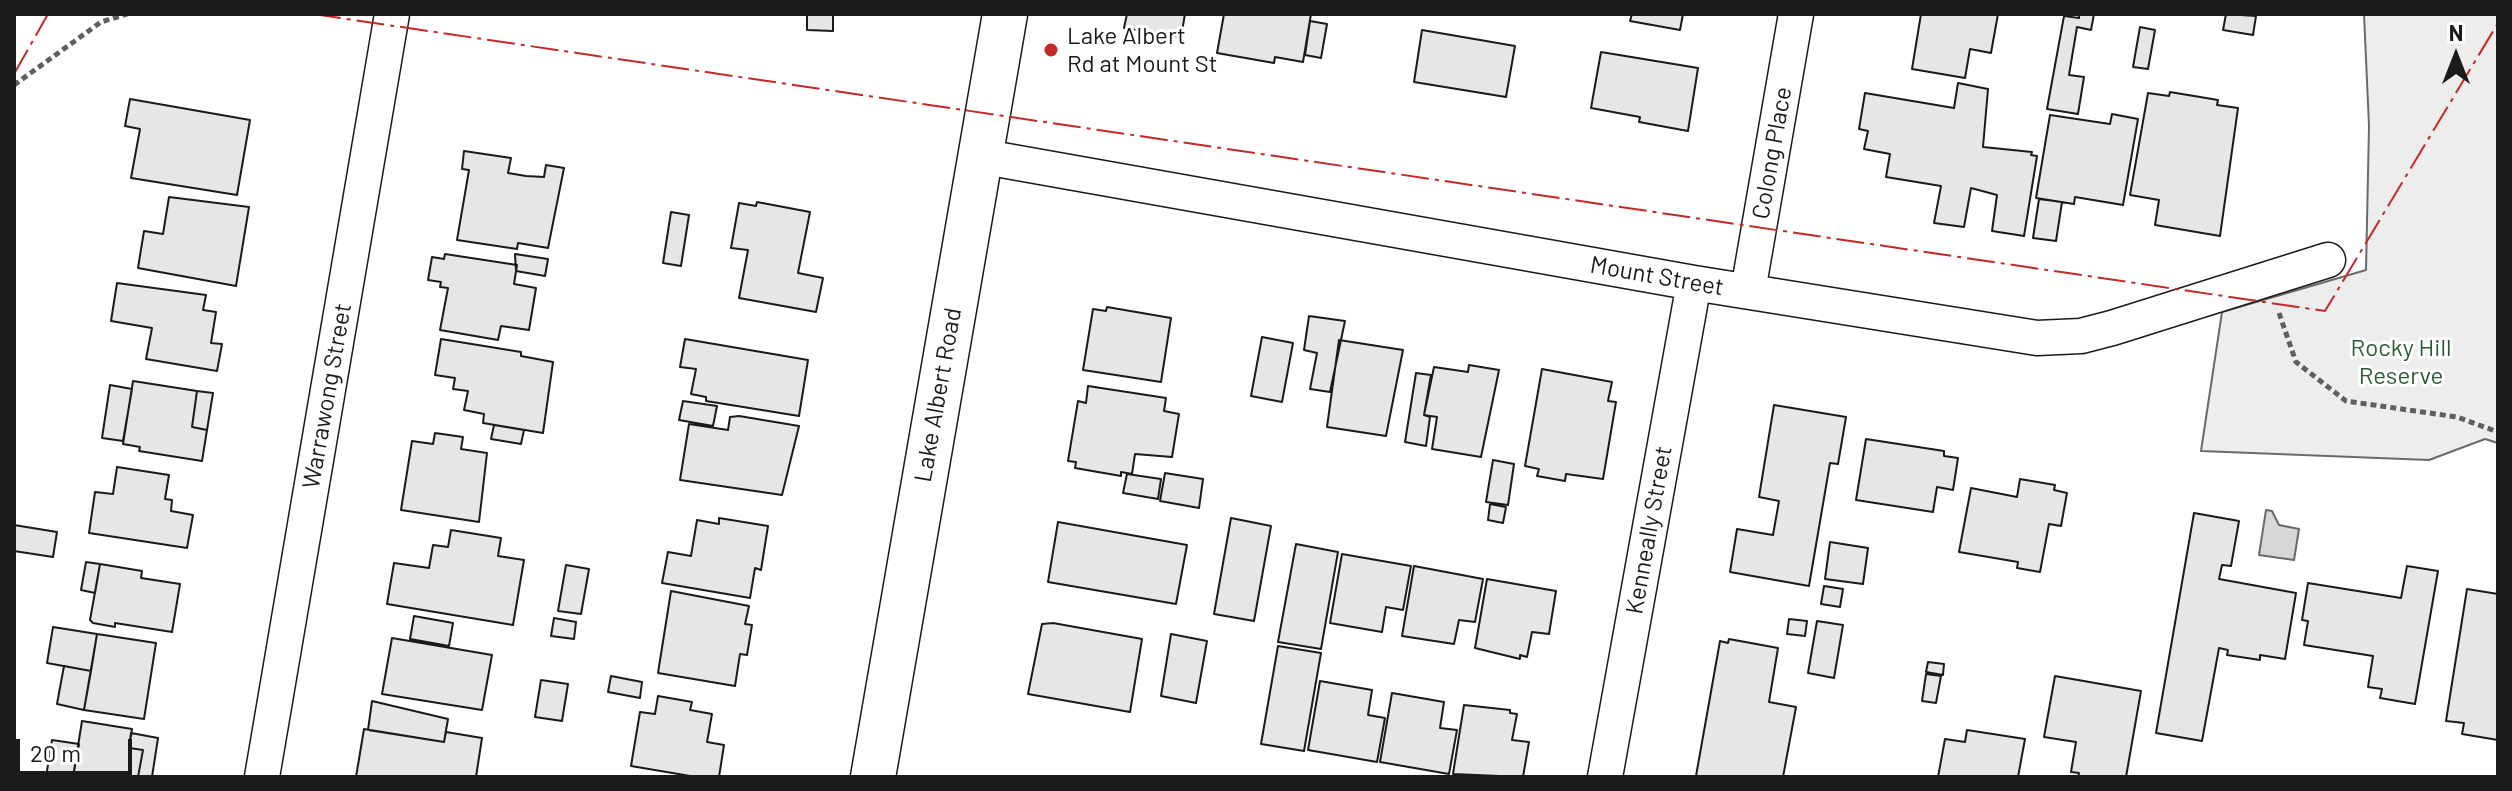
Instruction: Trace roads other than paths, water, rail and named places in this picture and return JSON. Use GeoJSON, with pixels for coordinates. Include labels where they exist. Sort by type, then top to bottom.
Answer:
{"type":"FeatureCollection","features":[{"type":"Feature","properties":{"kind":"main road","name":"Lake Albert Road"},"geometry":{"type":"LineString","coordinates":[[873,777],[1005,14]]}},
{"type":"Feature","properties":{"kind":"street","name":"Warrawong Street"},"geometry":{"type":"LineString","coordinates":[[262,777],[392,14]]}},
{"type":"Feature","properties":{"kind":"street","name":"Colong Place"},"geometry":{"type":"LineString","coordinates":[[1748,291],[1796,14]]}},
{"type":"Feature","properties":{"kind":"street","name":"Mount Street"},"geometry":{"type":"LineString","coordinates":[[979,156],[1694,283],[2037,338],[2060,338],[2112,328],[2328,260]]}},
{"type":"Feature","properties":{"kind":"street","name":"Kenneally Street"},"geometry":{"type":"LineString","coordinates":[[1605,777],[1694,283]]}},
{"type":"Feature","properties":{"kind":"place","name":"Lake Albert Rd at Mount St"},"geometry":{"type":"Point","coordinates":[1051,50]}},
{"type":"Feature","properties":{"kind":"park label","name":"Rocky Hill Reserve"},"geometry":{"type":"Point","coordinates":[2401,362]}}]}
